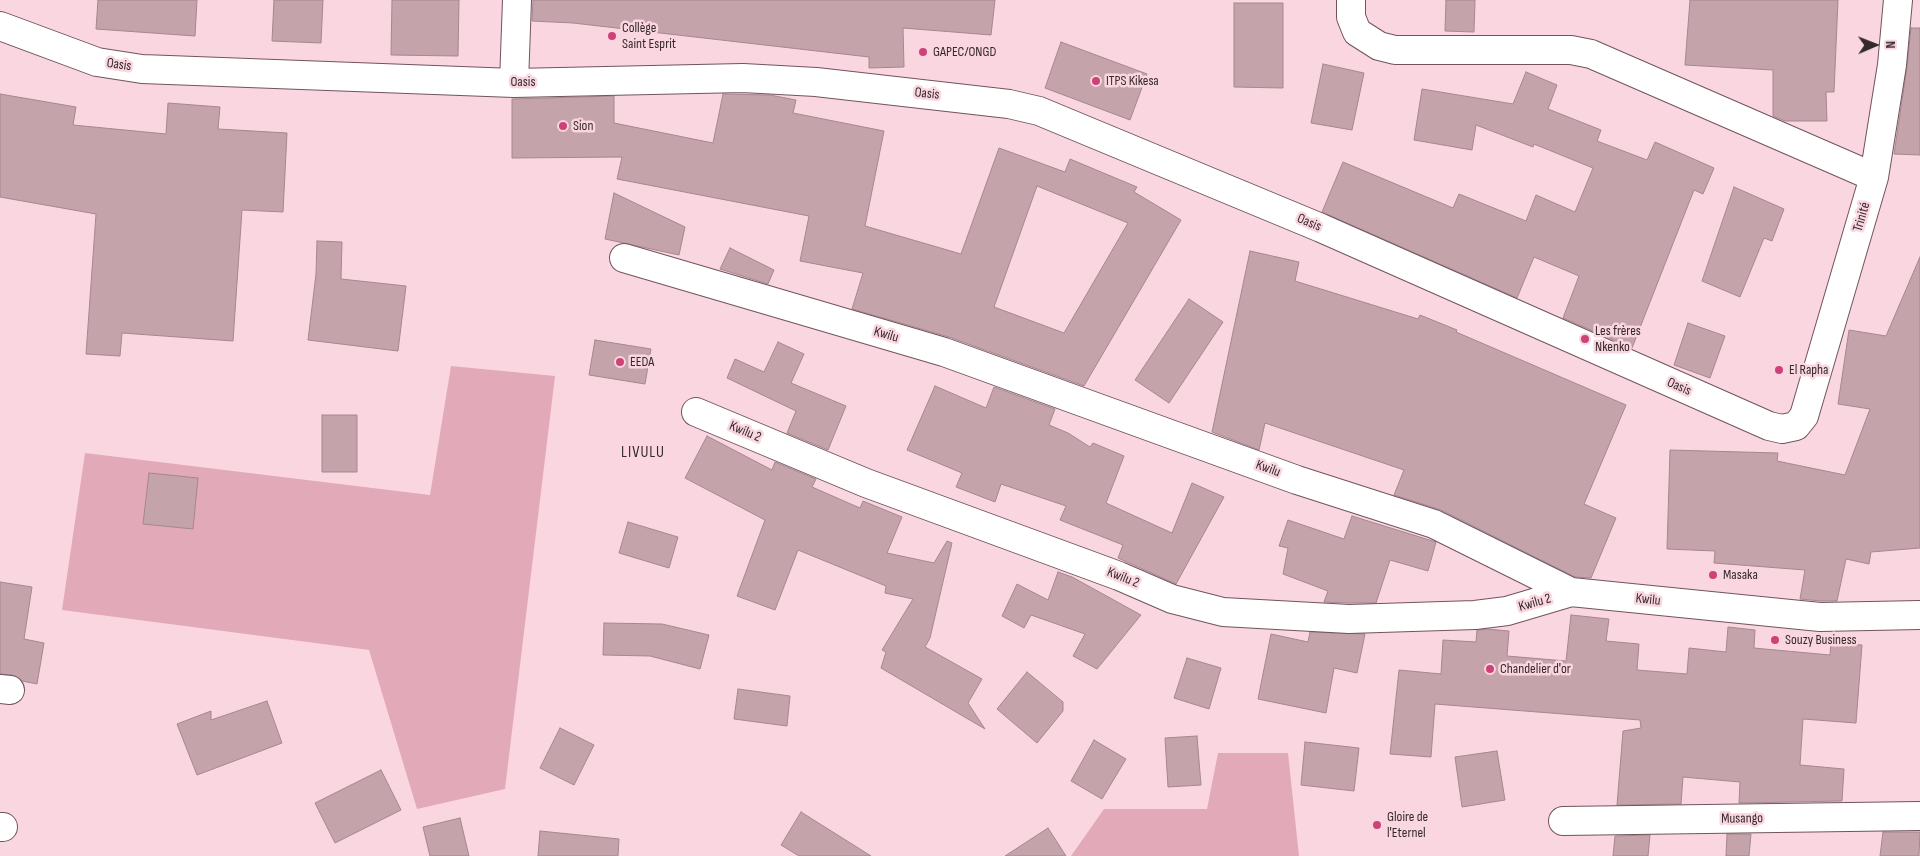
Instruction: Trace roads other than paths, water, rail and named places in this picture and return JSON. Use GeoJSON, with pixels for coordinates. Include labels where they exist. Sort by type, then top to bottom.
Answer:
{"type":"FeatureCollection","features":[{"type":"Feature","properties":{"kind":"street"},"geometry":{"type":"LineString","coordinates":[[514,82],[517,0]]}},
{"type":"Feature","properties":{"kind":"street"},"geometry":{"type":"LineString","coordinates":[[1351,0],[1351,17],[1357,32],[1379,46],[1395,50],[1571,50],[1591,54],[1874,177]]}},
{"type":"Feature","properties":{"kind":"street","name":"Trinité"},"geometry":{"type":"LineString","coordinates":[[1796,426],[1804,416],[1874,177],[1892,65],[1898,0]]}},
{"type":"Feature","properties":{"kind":"street","name":"Oasis"},"geometry":{"type":"LineString","coordinates":[[0,26],[97,62],[129,67],[514,82],[752,78],[816,82],[975,99],[1039,111],[1321,228],[1769,426],[1782,429],[1796,426]]}},
{"type":"Feature","properties":{"kind":"street","name":"Kwilu"},"geometry":{"type":"LineString","coordinates":[[624,258],[944,352],[1297,480],[1434,524],[1571,592],[1820,617],[1920,614]]}},
{"type":"Feature","properties":{"kind":"street","name":"Kwilu 2"},"geometry":{"type":"LineString","coordinates":[[696,412],[866,483],[1120,576],[1172,599],[1223,612],[1349,619],[1475,616],[1507,611],[1571,592]]}},
{"type":"Feature","properties":{"kind":"street","name":"Musango"},"geometry":{"type":"LineString","coordinates":[[1563,821],[1920,816]]}},
{"type":"Feature","properties":{"kind":"place","name":"Collège Saint Esprit"},"geometry":{"type":"Point","coordinates":[612,36]}},
{"type":"Feature","properties":{"kind":"place","name":"GAPEC/ONGD"},"geometry":{"type":"Point","coordinates":[923,52]}},
{"type":"Feature","properties":{"kind":"place","name":"ITPS Kikesa"},"geometry":{"type":"Point","coordinates":[1096,81]}},
{"type":"Feature","properties":{"kind":"place","name":"Sion"},"geometry":{"type":"Point","coordinates":[563,126]}},
{"type":"Feature","properties":{"kind":"place","name":"Les frères Nkenko"},"geometry":{"type":"Point","coordinates":[1585,339]}},
{"type":"Feature","properties":{"kind":"place","name":"EEDA"},"geometry":{"type":"Point","coordinates":[620,362]}},
{"type":"Feature","properties":{"kind":"place","name":"El Rapha"},"geometry":{"type":"Point","coordinates":[1779,370]}},
{"type":"Feature","properties":{"kind":"place","name":"Masaka"},"geometry":{"type":"Point","coordinates":[1713,575]}},
{"type":"Feature","properties":{"kind":"place","name":"Souzy Business"},"geometry":{"type":"Point","coordinates":[1775,640]}},
{"type":"Feature","properties":{"kind":"place","name":"Chandelier d'or"},"geometry":{"type":"Point","coordinates":[1490,669]}},
{"type":"Feature","properties":{"kind":"place","name":"Gloire de l'Eternel"},"geometry":{"type":"Point","coordinates":[1377,825]}},
{"type":"Feature","properties":{"kind":"district","name":"LIVULU"},"geometry":{"type":"Point","coordinates":[643,453]}}]}
